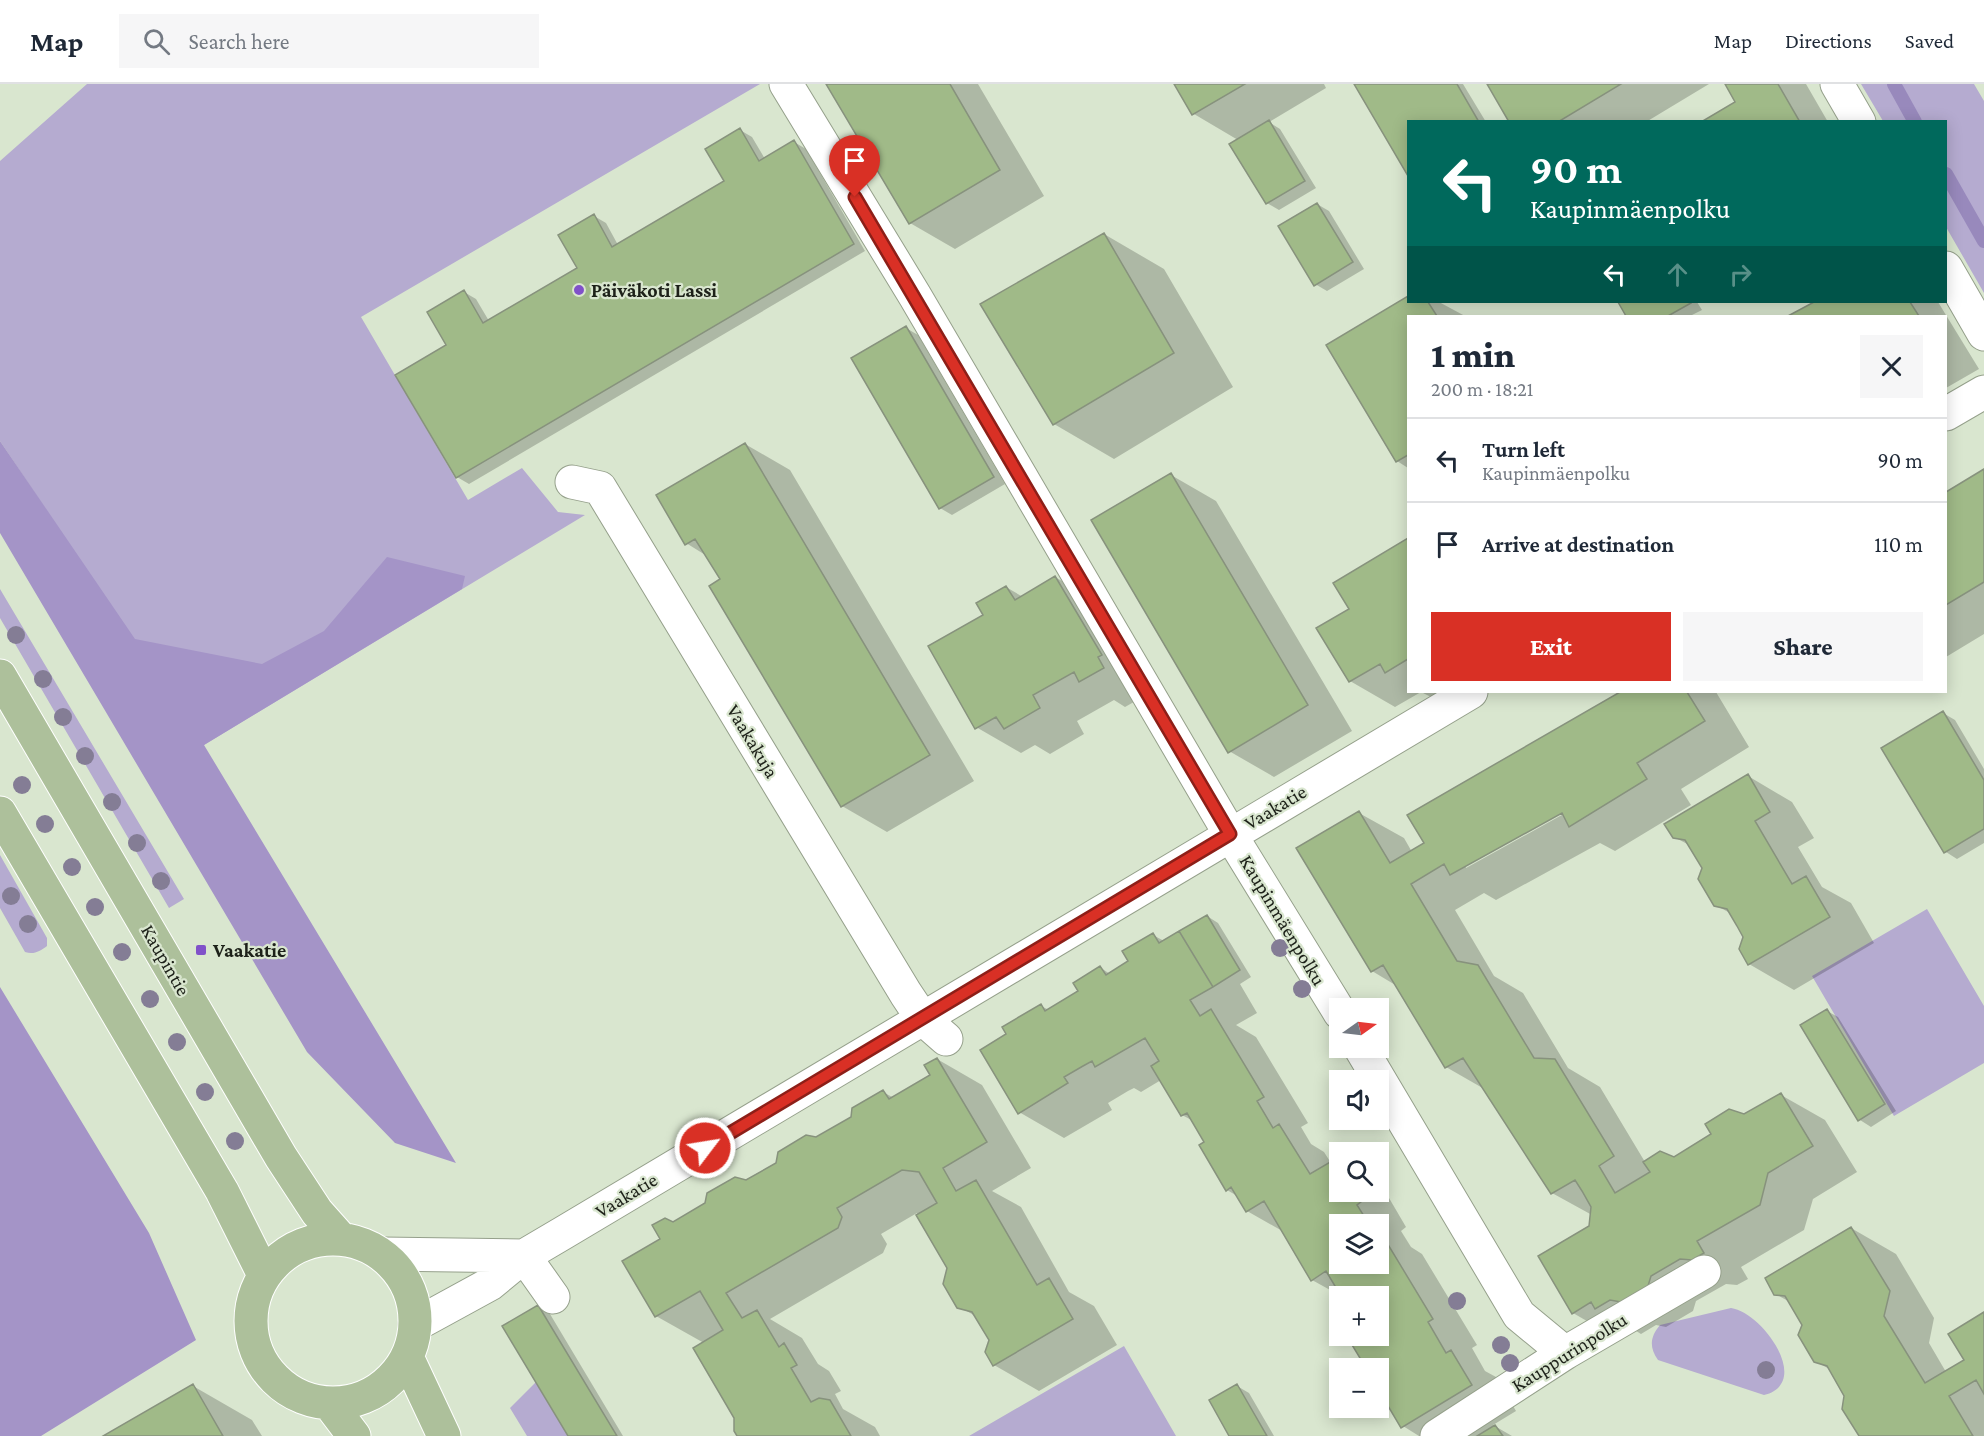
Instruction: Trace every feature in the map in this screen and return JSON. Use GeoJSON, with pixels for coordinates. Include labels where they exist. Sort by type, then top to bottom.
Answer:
{"type":"FeatureCollection","features":[{"type":"Feature","properties":{"kind":"main road","name":"Kaupintie"},"geometry":{"type":"LineString","coordinates":[[0,676],[281,1157],[317,1212],[341,1239]]}},
{"type":"Feature","properties":{"kind":"main road"},"geometry":{"type":"LineString","coordinates":[[0,813],[222,1191],[264,1275]]}},
{"type":"Feature","properties":{"kind":"main road"},"geometry":{"type":"LineString","coordinates":[[319,1239],[341,1239],[363,1243],[382,1254],[401,1273],[413,1298],[416,1325],[407,1357],[394,1377],[375,1392],[352,1401],[328,1403],[304,1398],[283,1386],[266,1368],[255,1346],[251,1322],[254,1298],[264,1275],[279,1258],[297,1246],[319,1239]]}},
{"type":"Feature","properties":{"kind":"main road"},"geometry":{"type":"LineString","coordinates":[[407,1357],[444,1436]]}},
{"type":"Feature","properties":{"kind":"main road"},"geometry":{"type":"LineString","coordinates":[[328,1403],[354,1436]]}},
{"type":"Feature","properties":{"kind":"street","name":"Kaupinmäenpolku"},"geometry":{"type":"LineString","coordinates":[[786,84],[915,296],[1230,834],[1331,998]]}},
{"type":"Feature","properties":{"kind":"street"},"geometry":{"type":"LineString","coordinates":[[1837,84],[1858,120]]}},
{"type":"Feature","properties":{"kind":"street"},"geometry":{"type":"LineString","coordinates":[[1947,270],[1984,334]]}},
{"type":"Feature","properties":{"kind":"street"},"geometry":{"type":"LineString","coordinates":[[1947,413],[1984,392]]}},
{"type":"Feature","properties":{"kind":"street","name":"Vaakakuja"},"geometry":{"type":"LineString","coordinates":[[572,482],[600,488],[934,1029]]}},
{"type":"Feature","properties":{"kind":"street","name":"Vaakatie"},"geometry":{"type":"LineString","coordinates":[[416,1325],[490,1284],[524,1256],[934,1029],[1230,834],[1468,693]]}},
{"type":"Feature","properties":{"kind":"street"},"geometry":{"type":"LineString","coordinates":[[1367,1058],[1519,1316],[1565,1353]]}},
{"type":"Feature","properties":{"kind":"street"},"geometry":{"type":"LineString","coordinates":[[382,1254],[524,1256],[553,1297]]}},
{"type":"Feature","properties":{"kind":"street","name":"Kauppurinpolku"},"geometry":{"type":"LineString","coordinates":[[1437,1436],[1565,1353],[1704,1272]]}},
{"type":"Feature","properties":{"kind":"shaded area"},"geometry":{"type":"Polygon","coordinates":[[[87,84],[760,84],[361,317],[468,500],[522,468],[558,512],[585,515],[204,745],[0,441],[0,161],[87,84]]]}},
{"type":"Feature","properties":{"kind":"shaded area"},"geometry":{"type":"Polygon","coordinates":[[[1861,84],[1974,84],[1984,101],[1984,293],[1947,229],[1947,120],[1882,120],[1861,84]]]}},
{"type":"Feature","properties":{"kind":"shaded area"},"geometry":{"type":"Polygon","coordinates":[[[0,441],[135,639],[262,664],[324,631],[387,557],[465,576],[462,589],[204,745],[456,1163],[395,1143],[307,1052],[0,533],[0,441]]]}},
{"type":"Feature","properties":{"kind":"shaded area"},"geometry":{"type":"Polygon","coordinates":[[[0,589],[184,899],[169,908],[0,618],[0,589]]]}},
{"type":"Feature","properties":{"kind":"shaded area"},"geometry":{"type":"Polygon","coordinates":[[[0,855],[47,938],[47,946],[37,952],[25,952],[0,908],[0,855]]]}},
{"type":"Feature","properties":{"kind":"shaded area"},"geometry":{"type":"Polygon","coordinates":[[[1927,909],[1984,1006],[1984,1063],[1894,1116],[1812,976],[1927,909]]]}},
{"type":"Feature","properties":{"kind":"shaded area"},"geometry":{"type":"Polygon","coordinates":[[[0,987],[149,1233],[196,1340],[41,1436],[0,1436],[0,987]]]}},
{"type":"Feature","properties":{"kind":"shaded area"},"geometry":{"type":"Polygon","coordinates":[[[1731,1308],[1743,1312],[1756,1322],[1778,1348],[1783,1363],[1784,1377],[1778,1388],[1764,1395],[1658,1360],[1653,1351],[1654,1334],[1660,1325],[1731,1308]]]}},
{"type":"Feature","properties":{"kind":"shaded area"},"geometry":{"type":"Polygon","coordinates":[[[1124,1346],[1176,1436],[969,1436],[1124,1346]]]}},
{"type":"Feature","properties":{"kind":"shaded area"},"geometry":{"type":"Polygon","coordinates":[[[536,1382],[568,1436],[527,1436],[510,1408],[536,1382]]]}},
{"type":"Feature","properties":{"kind":"building"},"geometry":{"type":"Polygon","coordinates":[[[826,84],[950,84],[1000,170],[909,224],[826,84]]]}},
{"type":"Feature","properties":{"kind":"building"},"geometry":{"type":"Polygon","coordinates":[[[1174,84],[1245,84],[1192,115],[1174,84]]]}},
{"type":"Feature","properties":{"kind":"building"},"geometry":{"type":"Polygon","coordinates":[[[1354,84],[1457,84],[1478,120],[1407,120],[1407,174],[1354,84]]]}},
{"type":"Feature","properties":{"kind":"building"},"geometry":{"type":"Polygon","coordinates":[[[1487,84],[1621,84],[1561,120],[1508,120],[1487,84]]]}},
{"type":"Feature","properties":{"kind":"building"},"geometry":{"type":"Polygon","coordinates":[[[1725,84],[1778,84],[1799,120],[1704,120],[1735,102],[1725,84]]]}},
{"type":"Feature","properties":{"kind":"building"},"geometry":{"type":"Polygon","coordinates":[[[1269,120],[1305,181],[1266,204],[1229,144],[1269,120]]]}},
{"type":"Feature","properties":{"kind":"building"},"geometry":{"type":"Polygon","coordinates":[[[740,128],[759,161],[794,140],[854,244],[456,478],[395,375],[446,345],[427,312],[464,290],[483,323],[577,268],[558,235],[594,214],[612,247],[724,181],[705,149],[740,128]]]}},
{"type":"Feature","properties":{"kind":"building"},"geometry":{"type":"Polygon","coordinates":[[[1317,203],[1353,262],[1314,286],[1278,226],[1317,203]]]}},
{"type":"Feature","properties":{"kind":"building"},"geometry":{"type":"Polygon","coordinates":[[[1104,233],[1174,353],[1053,425],[980,304],[1104,233]]]}},
{"type":"Feature","properties":{"kind":"building"},"geometry":{"type":"Polygon","coordinates":[[[1407,297],[1407,303],[1429,303],[1436,315],[1407,315],[1407,456],[1396,462],[1326,345],[1407,297]]]}},
{"type":"Feature","properties":{"kind":"building"},"geometry":{"type":"Polygon","coordinates":[[[1619,303],[1691,303],[1670,315],[1625,315],[1619,303]]]}},
{"type":"Feature","properties":{"kind":"building"},"geometry":{"type":"Polygon","coordinates":[[[1812,303],[1911,303],[1918,315],[1790,315],[1812,303]]]}},
{"type":"Feature","properties":{"kind":"building"},"geometry":{"type":"Polygon","coordinates":[[[906,326],[994,477],[939,509],[851,358],[906,326]]]}},
{"type":"Feature","properties":{"kind":"building"},"geometry":{"type":"Polygon","coordinates":[[[745,443],[930,755],[841,807],[709,586],[720,579],[695,539],[685,545],[656,495],[745,443]]]}},
{"type":"Feature","properties":{"kind":"building"},"geometry":{"type":"Polygon","coordinates":[[[1984,469],[1984,582],[1947,604],[1947,491],[1984,469]]]}},
{"type":"Feature","properties":{"kind":"building"},"geometry":{"type":"Polygon","coordinates":[[[1171,473],[1308,705],[1228,753],[1091,520],[1171,473]]]}},
{"type":"Feature","properties":{"kind":"building"},"geometry":{"type":"Polygon","coordinates":[[[1407,539],[1407,660],[1385,673],[1380,664],[1349,682],[1316,628],[1349,609],[1333,583],[1407,539]]]}},
{"type":"Feature","properties":{"kind":"building"},"geometry":{"type":"Polygon","coordinates":[[[1055,576],[1102,655],[1098,657],[1104,668],[1079,682],[1074,672],[1033,695],[1040,708],[1004,729],[996,717],[975,729],[928,646],[983,615],[976,603],[1006,586],[1015,600],[1055,576]]]}},
{"type":"Feature","properties":{"kind":"building"},"geometry":{"type":"Polygon","coordinates":[[[1618,693],[1688,693],[1705,721],[1637,763],[1647,779],[1569,827],[1562,813],[1450,875],[1444,864],[1411,884],[1457,961],[1478,965],[1534,1058],[1555,1059],[1614,1156],[1599,1166],[1615,1193],[1650,1172],[1643,1162],[1660,1151],[1674,1157],[1711,1134],[1705,1124],[1729,1109],[1744,1114],[1781,1093],[1813,1146],[1768,1173],[1760,1205],[1697,1241],[1704,1253],[1692,1260],[1680,1259],[1651,1276],[1648,1286],[1621,1302],[1610,1300],[1595,1309],[1591,1302],[1572,1314],[1538,1256],[1589,1226],[1591,1207],[1582,1191],[1575,1180],[1551,1194],[1463,1058],[1445,1068],[1383,965],[1371,972],[1296,848],[1359,811],[1390,863],[1424,843],[1407,815],[1618,693]]]}},
{"type":"Feature","properties":{"kind":"building"},"geometry":{"type":"Polygon","coordinates":[[[1943,711],[1984,780],[1984,829],[1944,853],[1881,748],[1943,711]]]}},
{"type":"Feature","properties":{"kind":"building"},"geometry":{"type":"Polygon","coordinates":[[[1748,774],[1770,812],[1755,821],[1792,884],[1806,876],[1830,917],[1748,965],[1739,949],[1743,937],[1727,909],[1714,906],[1698,879],[1702,868],[1685,840],[1673,838],[1664,824],[1748,774]]]}},
{"type":"Feature","properties":{"kind":"building"},"geometry":{"type":"Polygon","coordinates":[[[1207,915],[1240,970],[1213,987],[1179,931],[1207,915]]]}},
{"type":"Feature","properties":{"kind":"building"},"geometry":{"type":"Polygon","coordinates":[[[1179,931],[1213,987],[1190,1000],[1200,1016],[1211,1009],[1264,1097],[1257,1101],[1273,1128],[1279,1124],[1310,1174],[1329,1163],[1329,1202],[1361,1202],[1357,1205],[1363,1214],[1329,1214],[1329,1274],[1389,1274],[1389,1246],[1433,1319],[1428,1322],[1446,1353],[1451,1350],[1472,1385],[1401,1428],[1389,1408],[1389,1358],[1360,1358],[1353,1346],[1389,1346],[1389,1286],[1335,1286],[1326,1271],[1311,1281],[1264,1201],[1246,1212],[1231,1187],[1226,1191],[1199,1145],[1204,1142],[1187,1113],[1181,1116],[1151,1066],[1159,1061],[1145,1038],[1095,1067],[1092,1061],[1064,1077],[1068,1083],[1018,1114],[980,1050],[1006,1034],[1002,1027],[1041,1004],[1045,1011],[1078,991],[1073,983],[1100,966],[1106,975],[1128,961],[1122,951],[1153,933],[1159,943],[1179,931]]]}},
{"type":"Feature","properties":{"kind":"building"},"geometry":{"type":"Polygon","coordinates":[[[1827,1009],[1885,1104],[1858,1121],[1800,1025],[1827,1009]]]}},
{"type":"Feature","properties":{"kind":"building"},"geometry":{"type":"Polygon","coordinates":[[[937,1058],[987,1142],[943,1168],[956,1191],[976,1180],[1037,1285],[1049,1278],[1073,1319],[993,1366],[985,1352],[989,1340],[972,1312],[957,1308],[943,1284],[947,1268],[916,1215],[937,1203],[919,1172],[902,1170],[837,1208],[842,1217],[838,1228],[726,1293],[742,1318],[757,1310],[779,1347],[784,1343],[797,1365],[791,1368],[811,1402],[819,1398],[830,1400],[851,1436],[737,1436],[734,1431],[734,1418],[693,1348],[723,1330],[700,1291],[655,1317],[622,1261],[660,1239],[652,1225],[665,1218],[673,1222],[705,1203],[707,1193],[735,1177],[746,1180],[776,1163],[778,1152],[806,1135],[816,1137],[851,1117],[852,1108],[883,1090],[889,1099],[930,1075],[924,1065],[937,1058]]]}},
{"type":"Feature","properties":{"kind":"building"},"geometry":{"type":"Polygon","coordinates":[[[1851,1227],[1890,1291],[1884,1316],[1925,1383],[1964,1360],[1948,1334],[1984,1312],[1984,1394],[1976,1380],[1949,1396],[1973,1436],[1859,1436],[1842,1409],[1844,1396],[1827,1366],[1814,1362],[1798,1335],[1802,1325],[1785,1296],[1774,1295],[1765,1278],[1851,1227]]]}},
{"type":"Feature","properties":{"kind":"building"},"geometry":{"type":"Polygon","coordinates":[[[538,1305],[617,1436],[568,1436],[502,1326],[538,1305]]]}},
{"type":"Feature","properties":{"kind":"building"},"geometry":{"type":"Polygon","coordinates":[[[193,1384],[223,1436],[103,1436],[193,1384]]]}},
{"type":"Feature","properties":{"kind":"building"},"geometry":{"type":"Polygon","coordinates":[[[1237,1384],[1267,1436],[1229,1436],[1209,1400],[1237,1384]]]}},
{"type":"Feature","properties":{"kind":"building"},"geometry":{"type":"Polygon","coordinates":[[[1495,1425],[1503,1436],[1477,1436],[1495,1425]]]}},
{"type":"Feature","properties":{"kind":"waterway"},"geometry":{"type":"LineString","coordinates":[[1894,84],[1914,120]]}},
{"type":"Feature","properties":{"kind":"waterway"},"geometry":{"type":"LineString","coordinates":[[1947,176],[1984,241]]}},
{"type":"Feature","properties":{"kind":"place","name":"Päiväkoti Lassi"},"geometry":{"type":"Point","coordinates":[579,290]}},
{"type":"Feature","properties":{"kind":"place","name":"Vaakatie"},"geometry":{"type":"Point","coordinates":[201,950]}},
{"type":"Feature","properties":{"kind":"route"},"geometry":{"type":"LineString","coordinates":[[705,1148],[1230,834],[855,197]]}}]}
